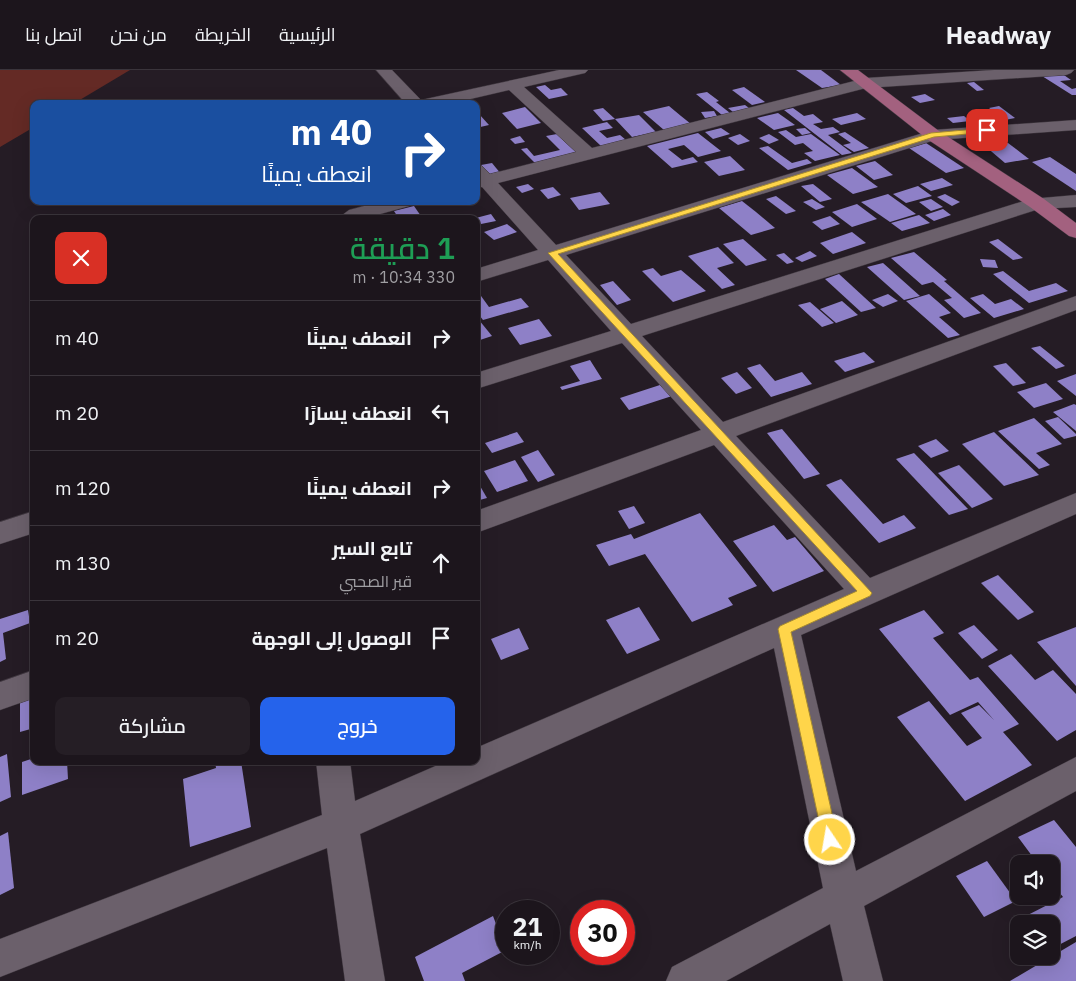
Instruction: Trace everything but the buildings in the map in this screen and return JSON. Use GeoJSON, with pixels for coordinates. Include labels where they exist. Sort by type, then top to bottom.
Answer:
{"type":"FeatureCollection","features":[{"type":"Feature","properties":{"kind":"main road"},"geometry":{"type":"LineString","coordinates":[[848,70],[933,135],[1036,203],[1076,232]]}},
{"type":"Feature","properties":{"kind":"street"},"geometry":{"type":"LineString","coordinates":[[384,70],[411,100]]}},
{"type":"Feature","properties":{"kind":"street"},"geometry":{"type":"LineString","coordinates":[[444,100],[580,70]]}},
{"type":"Feature","properties":{"kind":"street"},"geometry":{"type":"LineString","coordinates":[[480,178],[590,155],[866,83],[1066,70]]}},
{"type":"Feature","properties":{"kind":"street"},"geometry":{"type":"LineString","coordinates":[[512,85],[590,155]]}},
{"type":"Feature","properties":{"kind":"street"},"geometry":{"type":"LineString","coordinates":[[480,275],[933,135],[1076,125]]}},
{"type":"Feature","properties":{"kind":"street"},"geometry":{"type":"LineString","coordinates":[[480,178],[552,253],[866,593]]}},
{"type":"Feature","properties":{"kind":"street"},"geometry":{"type":"LineString","coordinates":[[480,380],[1036,203],[1076,201]]}},
{"type":"Feature","properties":{"kind":"street"},"geometry":{"type":"LineString","coordinates":[[354,215],[391,205]]}},
{"type":"Feature","properties":{"kind":"street"},"geometry":{"type":"LineString","coordinates":[[480,521],[1076,303]]}},
{"type":"Feature","properties":{"kind":"street"},"geometry":{"type":"LineString","coordinates":[[480,764],[866,593],[1076,504]]}},
{"type":"Feature","properties":{"kind":"street"},"geometry":{"type":"LineString","coordinates":[[0,533],[30,523]]}},
{"type":"Feature","properties":{"kind":"street"},"geometry":{"type":"LineString","coordinates":[[785,629],[843,897],[864,981]]}},
{"type":"Feature","properties":{"kind":"street"},"geometry":{"type":"LineString","coordinates":[[0,696],[30,685]]}},
{"type":"Feature","properties":{"kind":"street"},"geometry":{"type":"LineString","coordinates":[[334,765],[365,981]]}},
{"type":"Feature","properties":{"kind":"street"},"geometry":{"type":"LineString","coordinates":[[0,958],[341,825],[477,765]]}},
{"type":"Feature","properties":{"kind":"street"},"geometry":{"type":"LineString","coordinates":[[686,981],[1076,773]]}},
{"type":"Feature","properties":{"kind":"shaded area"},"geometry":{"type":"Polygon","coordinates":[[[0,70],[130,70],[80,100],[30,100],[30,129],[0,147],[0,70]]]}},
{"type":"Feature","properties":{"kind":"route"},"geometry":{"type":"LineString","coordinates":[[830,840],[785,629],[866,593],[552,253],[933,135],[987,130]]}}]}
